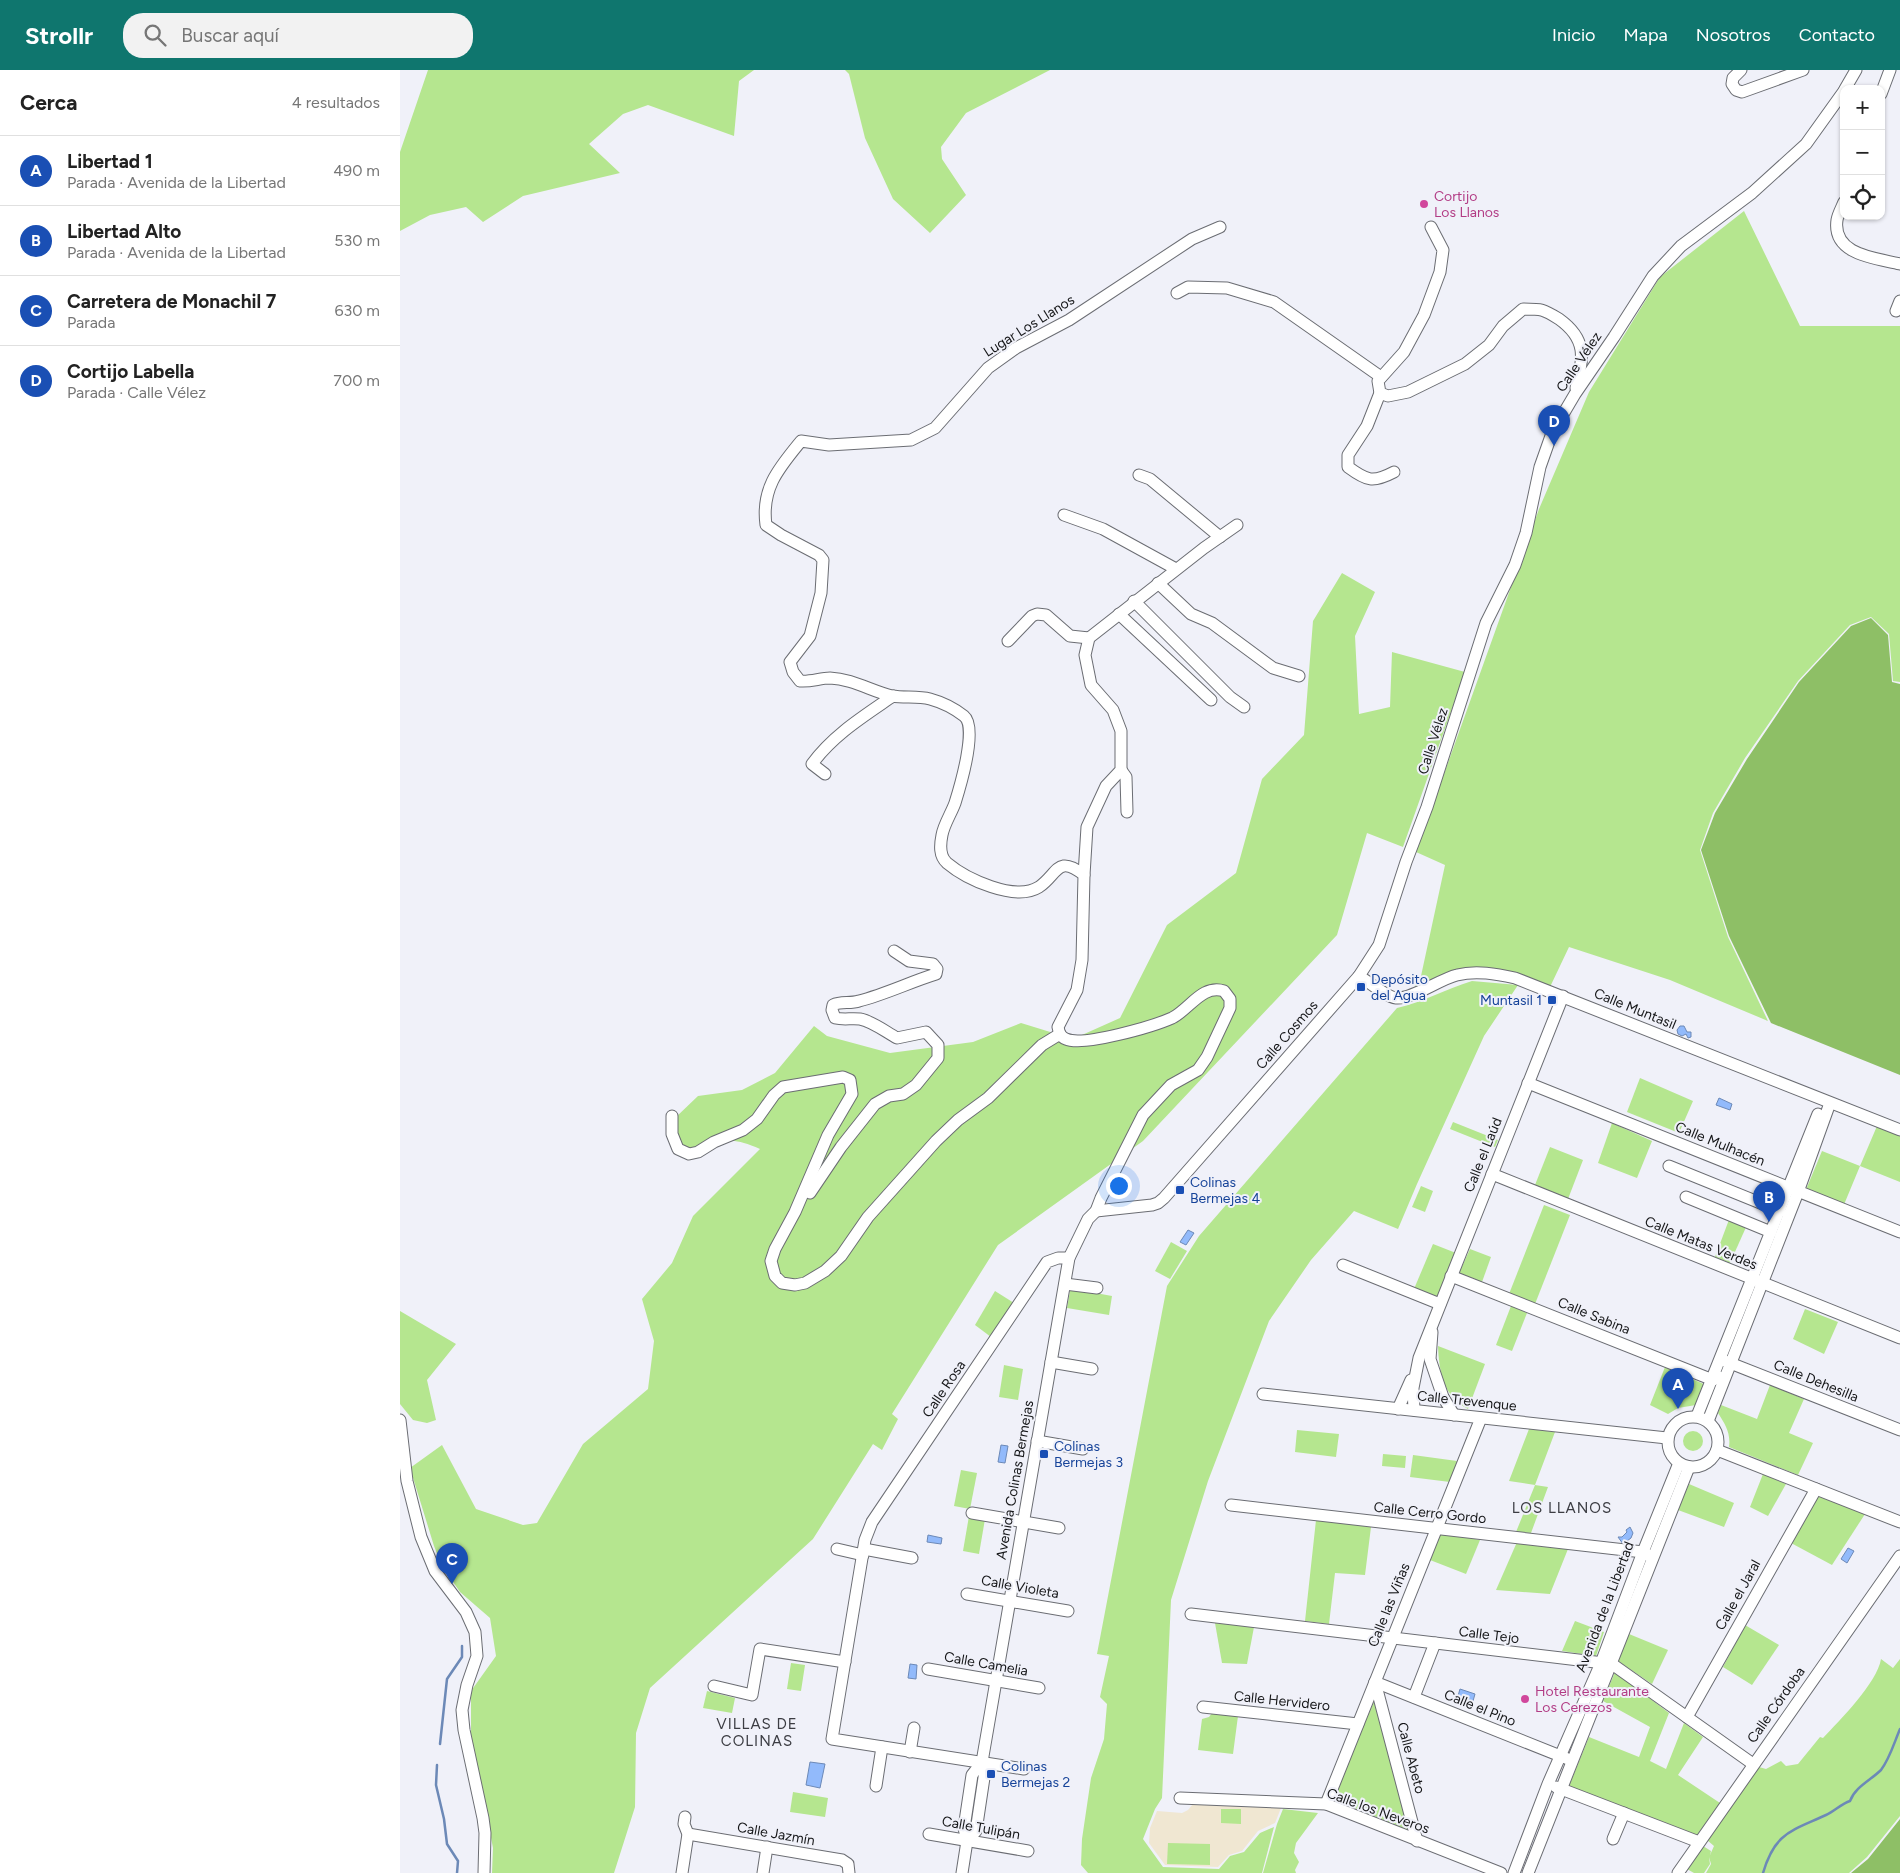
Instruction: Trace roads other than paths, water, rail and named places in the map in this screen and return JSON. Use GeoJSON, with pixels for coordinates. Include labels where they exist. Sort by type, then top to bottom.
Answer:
{"type":"FeatureCollection","features":[{"type":"Feature","properties":{"kind":"street"},"geometry":{"type":"LineString","coordinates":[[1741,70],[1733,78],[1732,84],[1736,90],[1742,92],[1803,70]]}},
{"type":"Feature","properties":{"kind":"street","name":"Calle Vélez"},"geometry":{"type":"LineString","coordinates":[[1847,85],[1856,70]]}},
{"type":"Feature","properties":{"kind":"street"},"geometry":{"type":"LineString","coordinates":[[1884,85],[1890,70]]}},
{"type":"Feature","properties":{"kind":"street","name":"Calle Vélez"},"geometry":{"type":"LineString","coordinates":[[1427,807],[1486,623],[1515,565],[1526,533],[1540,467],[1552,433],[1575,394],[1653,276],[1681,246],[1752,194],[1806,144],[1840,96]]}},
{"type":"Feature","properties":{"kind":"street"},"geometry":{"type":"LineString","coordinates":[[1840,212],[1837,220],[1838,234],[1843,245],[1856,252],[1900,264]]}},
{"type":"Feature","properties":{"kind":"street"},"geometry":{"type":"LineString","coordinates":[[1394,472],[1380,479],[1364,478],[1348,467],[1348,455],[1367,426],[1380,392],[1378,381],[1404,352],[1424,315],[1440,272],[1443,250],[1431,226]]}},
{"type":"Feature","properties":{"kind":"street","name":"Lugar Los Llanos"},"geometry":{"type":"LineString","coordinates":[[1084,875],[1073,866],[1062,866],[1038,887],[1020,892],[1000,889],[972,880],[946,862],[941,854],[942,833],[955,804],[962,777],[970,728],[966,717],[954,709],[930,699],[893,696],[852,681],[829,678],[810,682],[800,681],[793,672],[790,662],[810,636],[821,593],[824,560],[819,555],[780,535],[766,525],[764,511],[766,496],[778,469],[801,441],[829,445],[912,440],[928,432],[934,428],[988,368],[1016,348],[1069,320],[1192,239],[1220,227]]}},
{"type":"Feature","properties":{"kind":"street"},"geometry":{"type":"LineString","coordinates":[[1177,293],[1188,287],[1227,288],[1274,302],[1381,378]]}},
{"type":"Feature","properties":{"kind":"street"},"geometry":{"type":"LineString","coordinates":[[1380,392],[1388,396],[1408,392],[1465,364],[1489,345],[1503,326],[1523,309],[1544,309],[1571,328],[1580,345],[1582,364],[1575,394]]}},
{"type":"Feature","properties":{"kind":"street"},"geometry":{"type":"LineString","coordinates":[[1139,475],[1150,478],[1220,537]]}},
{"type":"Feature","properties":{"kind":"street"},"geometry":{"type":"LineString","coordinates":[[1064,515],[1102,529],[1176,569]]}},
{"type":"Feature","properties":{"kind":"street"},"geometry":{"type":"LineString","coordinates":[[1127,812],[1126,777],[1121,770],[1121,731],[1113,710],[1091,685],[1085,655],[1089,638],[1176,569],[1237,525]]}},
{"type":"Feature","properties":{"kind":"street"},"geometry":{"type":"LineString","coordinates":[[1158,583],[1191,614],[1212,622],[1273,668],[1300,676]]}},
{"type":"Feature","properties":{"kind":"street"},"geometry":{"type":"LineString","coordinates":[[1134,602],[1230,697],[1244,706]]}},
{"type":"Feature","properties":{"kind":"street"},"geometry":{"type":"LineString","coordinates":[[1008,641],[1032,616],[1037,614],[1046,615],[1070,636],[1089,638]]}},
{"type":"Feature","properties":{"kind":"street"},"geometry":{"type":"LineString","coordinates":[[1119,614],[1211,700]]}},
{"type":"Feature","properties":{"kind":"street"},"geometry":{"type":"LineString","coordinates":[[825,774],[812,764],[820,753],[839,735],[893,696]]}},
{"type":"Feature","properties":{"kind":"street"},"geometry":{"type":"LineString","coordinates":[[1096,1211],[1143,1116],[1171,1085],[1198,1070],[1207,1057],[1230,1008],[1230,999],[1224,991],[1215,989],[1201,994],[1172,1017],[1122,1034],[1075,1042],[1065,1039],[1060,1034],[1058,1027],[1077,990],[1082,960],[1087,827],[1106,786],[1121,770]]}},
{"type":"Feature","properties":{"kind":"street","name":"Calle Cosmos"},"geometry":{"type":"LineString","coordinates":[[1096,1211],[1152,1205],[1164,1198],[1359,976],[1379,944],[1406,862],[1427,807]]}},
{"type":"Feature","properties":{"kind":"street"},"geometry":{"type":"LineString","coordinates":[[795,1212],[841,1147],[875,1104],[889,1096],[903,1094],[916,1085],[938,1058],[938,1044],[926,1032],[897,1038],[860,1019],[844,1021],[835,1018],[832,1010],[833,1004],[838,1002],[858,1002],[936,974],[937,970],[933,964],[910,961],[894,951]]}},
{"type":"Feature","properties":{"kind":"street","name":"Calle Muntasil"},"geometry":{"type":"LineString","coordinates":[[1359,976],[1394,998],[1406,998],[1436,982],[1457,975],[1477,972],[1515,978],[1900,1130]]}},
{"type":"Feature","properties":{"kind":"street","name":"Calle el Laúd"},"geometry":{"type":"LineString","coordinates":[[1398,1408],[1563,996]]}},
{"type":"Feature","properties":{"kind":"street"},"geometry":{"type":"LineString","coordinates":[[672,1116],[672,1134],[678,1149],[689,1154],[698,1152],[714,1142],[743,1130],[757,1119],[774,1095],[783,1087],[843,1077],[850,1080],[852,1094],[828,1135],[795,1212],[775,1249],[771,1262],[775,1276],[782,1282],[795,1285],[805,1283],[825,1271],[841,1256],[868,1217],[936,1141],[958,1120],[988,1098],[1042,1045],[1060,1034]]}},
{"type":"Feature","properties":{"kind":"street","name":"Calle Mulhacén"},"geometry":{"type":"LineString","coordinates":[[1528,1083],[1900,1232]]}},
{"type":"Feature","properties":{"kind":"street"},"geometry":{"type":"LineString","coordinates":[[1703,1419],[1713,1380],[1726,1361],[1826,1101]]}},
{"type":"Feature","properties":{"kind":"street"},"geometry":{"type":"LineString","coordinates":[[1669,1166],[1780,1211]]}},
{"type":"Feature","properties":{"kind":"street","name":"Calle Matas Verdes"},"geometry":{"type":"LineString","coordinates":[[1492,1174],[1900,1338]]}},
{"type":"Feature","properties":{"kind":"street"},"geometry":{"type":"LineString","coordinates":[[1757,1281],[1771,1232],[1780,1211],[1793,1190]]}},
{"type":"Feature","properties":{"kind":"street"},"geometry":{"type":"LineString","coordinates":[[1686,1197],[1771,1232]]}},
{"type":"Feature","properties":{"kind":"street","name":"Avenida Colinas Bermejas"},"geometry":{"type":"LineString","coordinates":[[962,1873],[967,1841],[964,1828],[972,1775],[982,1762],[1069,1258],[1088,1219],[1096,1211]]}},
{"type":"Feature","properties":{"kind":"street","name":"Calle Rosa"},"geometry":{"type":"LineString","coordinates":[[882,1748],[832,1739],[865,1540],[872,1522],[1048,1262],[1058,1258],[1069,1258]]}},
{"type":"Feature","properties":{"kind":"street"},"geometry":{"type":"LineString","coordinates":[[1343,1265],[1440,1304]]}},
{"type":"Feature","properties":{"kind":"street","name":"Calle Sabina"},"geometry":{"type":"LineString","coordinates":[[1451,1276],[1713,1380]]}},
{"type":"Feature","properties":{"kind":"street"},"geometry":{"type":"LineString","coordinates":[[1065,1284],[1097,1288]]}},
{"type":"Feature","properties":{"kind":"street","name":"Calle el Laúd"},"geometry":{"type":"LineString","coordinates":[[1432,1325],[1430,1359],[1444,1398],[1454,1415]]}},
{"type":"Feature","properties":{"kind":"street"},"geometry":{"type":"LineString","coordinates":[[1703,1419],[1726,1374],[1726,1361]]}},
{"type":"Feature","properties":{"kind":"street","name":"Calle Dehesilla"},"geometry":{"type":"LineString","coordinates":[[1726,1361],[1900,1430]]}},
{"type":"Feature","properties":{"kind":"street"},"geometry":{"type":"LineString","coordinates":[[1051,1362],[1092,1369]]}},
{"type":"Feature","properties":{"kind":"street","name":"Calle el Laúd"},"geometry":{"type":"LineString","coordinates":[[1414,1410],[1413,1388],[1416,1367]]}},
{"type":"Feature","properties":{"kind":"street"},"geometry":{"type":"LineString","coordinates":[[1713,1380],[1726,1374]]}},
{"type":"Feature","properties":{"kind":"street","name":"Calle Trevenque"},"geometry":{"type":"LineString","coordinates":[[1263,1394],[1668,1438]]}},
{"type":"Feature","properties":{"kind":"street"},"geometry":{"type":"LineString","coordinates":[[1689,1416],[1703,1419],[1716,1432],[1718,1440],[1717,1450],[1710,1461],[1704,1465],[1684,1465],[1670,1452],[1668,1438],[1670,1430],[1675,1423],[1689,1416]]}},
{"type":"Feature","properties":{"kind":"street","name":"Calle las Viñas"},"geometry":{"type":"LineString","coordinates":[[1326,1804],[1481,1418]]}},
{"type":"Feature","properties":{"kind":"street"},"geometry":{"type":"LineString","coordinates":[[400,1420],[405,1473],[422,1537],[435,1571],[466,1612],[475,1632],[477,1656],[467,1685],[462,1710],[464,1730],[483,1818],[485,1833],[484,1873]]}},
{"type":"Feature","properties":{"kind":"street"},"geometry":{"type":"LineString","coordinates":[[1037,1441],[1083,1449]]}},
{"type":"Feature","properties":{"kind":"street"},"geometry":{"type":"LineString","coordinates":[[1717,1450],[1900,1522]]}},
{"type":"Feature","properties":{"kind":"street","name":"Avenida de la Libertad"},"geometry":{"type":"LineString","coordinates":[[1528,1873],[1573,1761],[1642,1552],[1684,1465]]}},
{"type":"Feature","properties":{"kind":"street","name":"Avenida de la Libertad"},"geometry":{"type":"LineString","coordinates":[[1514,1873],[1548,1784],[1606,1664],[1654,1558],[1684,1465]]}},
{"type":"Feature","properties":{"kind":"street","name":"Calle el Jaral"},"geometry":{"type":"LineString","coordinates":[[1687,1717],[1816,1489]]}},
{"type":"Feature","properties":{"kind":"street","name":"Calle Cerro Gordo"},"geometry":{"type":"LineString","coordinates":[[1231,1505],[1642,1552],[1654,1558]]}},
{"type":"Feature","properties":{"kind":"street"},"geometry":{"type":"LineString","coordinates":[[972,1513],[1058,1528]]}},
{"type":"Feature","properties":{"kind":"street"},"geometry":{"type":"LineString","coordinates":[[837,1549],[912,1558]]}},
{"type":"Feature","properties":{"kind":"street","name":"Calle Córdoba"},"geometry":{"type":"LineString","coordinates":[[1678,1873],[1900,1556]]}},
{"type":"Feature","properties":{"kind":"street","name":"Calle Violeta"},"geometry":{"type":"LineString","coordinates":[[967,1594],[1068,1611]]}},
{"type":"Feature","properties":{"kind":"street","name":"Calle Tejo"},"geometry":{"type":"LineString","coordinates":[[1191,1614],[1606,1664],[1687,1717],[1753,1764]]}},
{"type":"Feature","properties":{"kind":"street"},"geometry":{"type":"LineString","coordinates":[[1414,1698],[1435,1643]]}},
{"type":"Feature","properties":{"kind":"street"},"geometry":{"type":"LineString","coordinates":[[714,1686],[752,1695],[760,1649],[845,1662]]}},
{"type":"Feature","properties":{"kind":"street","name":"Calle Camelia"},"geometry":{"type":"LineString","coordinates":[[928,1669],[1039,1688]]}},
{"type":"Feature","properties":{"kind":"street","name":"Calle el Pino"},"geometry":{"type":"LineString","coordinates":[[1375,1682],[1573,1761]]}},
{"type":"Feature","properties":{"kind":"street","name":"Calle Abeto"},"geometry":{"type":"LineString","coordinates":[[1375,1682],[1417,1841]]}},
{"type":"Feature","properties":{"kind":"street","name":"Calle Hervidero"},"geometry":{"type":"LineString","coordinates":[[1203,1707],[1358,1724]]}},
{"type":"Feature","properties":{"kind":"street"},"geometry":{"type":"LineString","coordinates":[[910,1752],[914,1728]]}},
{"type":"Feature","properties":{"kind":"street"},"geometry":{"type":"LineString","coordinates":[[876,1786],[882,1748],[1024,1769]]}},
{"type":"Feature","properties":{"kind":"street"},"geometry":{"type":"LineString","coordinates":[[1548,1784],[1699,1842]]}},
{"type":"Feature","properties":{"kind":"street","name":"Calle los Neveros"},"geometry":{"type":"LineString","coordinates":[[1180,1798],[1326,1804],[1501,1873]]}},
{"type":"Feature","properties":{"kind":"street"},"geometry":{"type":"LineString","coordinates":[[1613,1839],[1624,1813]]}},
{"type":"Feature","properties":{"kind":"street"},"geometry":{"type":"LineString","coordinates":[[682,1873],[688,1834],[684,1824],[685,1818]]}},
{"type":"Feature","properties":{"kind":"street","name":"Calle Jazmín"},"geometry":{"type":"LineString","coordinates":[[688,1834],[842,1860],[848,1864],[849,1873]]}},
{"type":"Feature","properties":{"kind":"street","name":"Calle Tulipán"},"geometry":{"type":"LineString","coordinates":[[929,1834],[1028,1851]]}},
{"type":"Feature","properties":{"kind":"street"},"geometry":{"type":"LineString","coordinates":[[762,1873],[767,1847]]}},
{"type":"Feature","properties":{"kind":"water"},"geometry":{"type":"Polygon","coordinates":[[[1680,1026],[1684,1026],[1687,1032],[1691,1032],[1691,1037],[1688,1038],[1686,1034],[1682,1036],[1678,1034],[1677,1030],[1680,1026]]]}},
{"type":"Feature","properties":{"kind":"water"},"geometry":{"type":"Polygon","coordinates":[[[1719,1098],[1732,1104],[1730,1110],[1716,1105],[1719,1098]]]}},
{"type":"Feature","properties":{"kind":"water"},"geometry":{"type":"Polygon","coordinates":[[[1188,1230],[1194,1233],[1186,1245],[1180,1242],[1188,1230]]]}},
{"type":"Feature","properties":{"kind":"water"},"geometry":{"type":"Polygon","coordinates":[[[1001,1445],[1008,1446],[1005,1463],[998,1462],[1001,1445]]]}},
{"type":"Feature","properties":{"kind":"water"},"geometry":{"type":"Polygon","coordinates":[[[1630,1527],[1633,1533],[1631,1538],[1623,1544],[1618,1537],[1622,1537],[1630,1527]]]}},
{"type":"Feature","properties":{"kind":"water"},"geometry":{"type":"Polygon","coordinates":[[[928,1535],[942,1538],[941,1544],[927,1542],[928,1535]]]}},
{"type":"Feature","properties":{"kind":"water"},"geometry":{"type":"Polygon","coordinates":[[[1848,1548],[1854,1551],[1847,1563],[1841,1559],[1848,1548]]]}},
{"type":"Feature","properties":{"kind":"water"},"geometry":{"type":"Polygon","coordinates":[[[910,1664],[917,1665],[916,1679],[908,1678],[910,1664]]]}},
{"type":"Feature","properties":{"kind":"water"},"geometry":{"type":"Polygon","coordinates":[[[1460,1689],[1475,1694],[1473,1701],[1458,1696],[1460,1689]]]}},
{"type":"Feature","properties":{"kind":"water"},"geometry":{"type":"Polygon","coordinates":[[[810,1762],[825,1764],[820,1788],[806,1785],[810,1762]]]}},
{"type":"Feature","properties":{"kind":"waterway"},"geometry":{"type":"LineString","coordinates":[[440,1744],[447,1679],[462,1657],[462,1646]]}},
{"type":"Feature","properties":{"kind":"waterway"},"geometry":{"type":"LineString","coordinates":[[1763,1873],[1768,1859],[1779,1841],[1794,1830],[1850,1801],[1859,1788],[1881,1770],[1900,1729]]}},
{"type":"Feature","properties":{"kind":"waterway"},"geometry":{"type":"LineString","coordinates":[[437,1765],[436,1785],[444,1819],[447,1844],[458,1861],[457,1873]]}},
{"type":"Feature","properties":{"kind":"place","name":"Cortijo Los Llanos"},"geometry":{"type":"Point","coordinates":[1424,204]}},
{"type":"Feature","properties":{"kind":"place","name":"Cortijo Labella"},"geometry":{"type":"Point","coordinates":[1554,446]}},
{"type":"Feature","properties":{"kind":"place","name":"Depósito del Agua"},"geometry":{"type":"Point","coordinates":[1361,987]}},
{"type":"Feature","properties":{"kind":"place","name":"Muntasil 1"},"geometry":{"type":"Point","coordinates":[1552,1000]}},
{"type":"Feature","properties":{"kind":"place","name":"Colinas Bermejas 4"},"geometry":{"type":"Point","coordinates":[1180,1190]}},
{"type":"Feature","properties":{"kind":"place","name":"Libertad Alto"},"geometry":{"type":"Point","coordinates":[1769,1222]}},
{"type":"Feature","properties":{"kind":"place","name":"Libertad 1"},"geometry":{"type":"Point","coordinates":[1678,1409]}},
{"type":"Feature","properties":{"kind":"place","name":"Colinas Bermejas 3"},"geometry":{"type":"Point","coordinates":[1044,1454]}},
{"type":"Feature","properties":{"kind":"place","name":"Carretera de Monachil 7"},"geometry":{"type":"Point","coordinates":[452,1584]}},
{"type":"Feature","properties":{"kind":"place","name":"Hotel Restaurante Los Cerezos"},"geometry":{"type":"Point","coordinates":[1525,1699]}},
{"type":"Feature","properties":{"kind":"place","name":"Colinas Bermejas 2"},"geometry":{"type":"Point","coordinates":[991,1774]}},
{"type":"Feature","properties":{"kind":"district","name":"LOS LLANOS"},"geometry":{"type":"Point","coordinates":[1562,1508]}},
{"type":"Feature","properties":{"kind":"district","name":"VILLAS DE COLINAS"},"geometry":{"type":"Point","coordinates":[757,1732]}}]}
